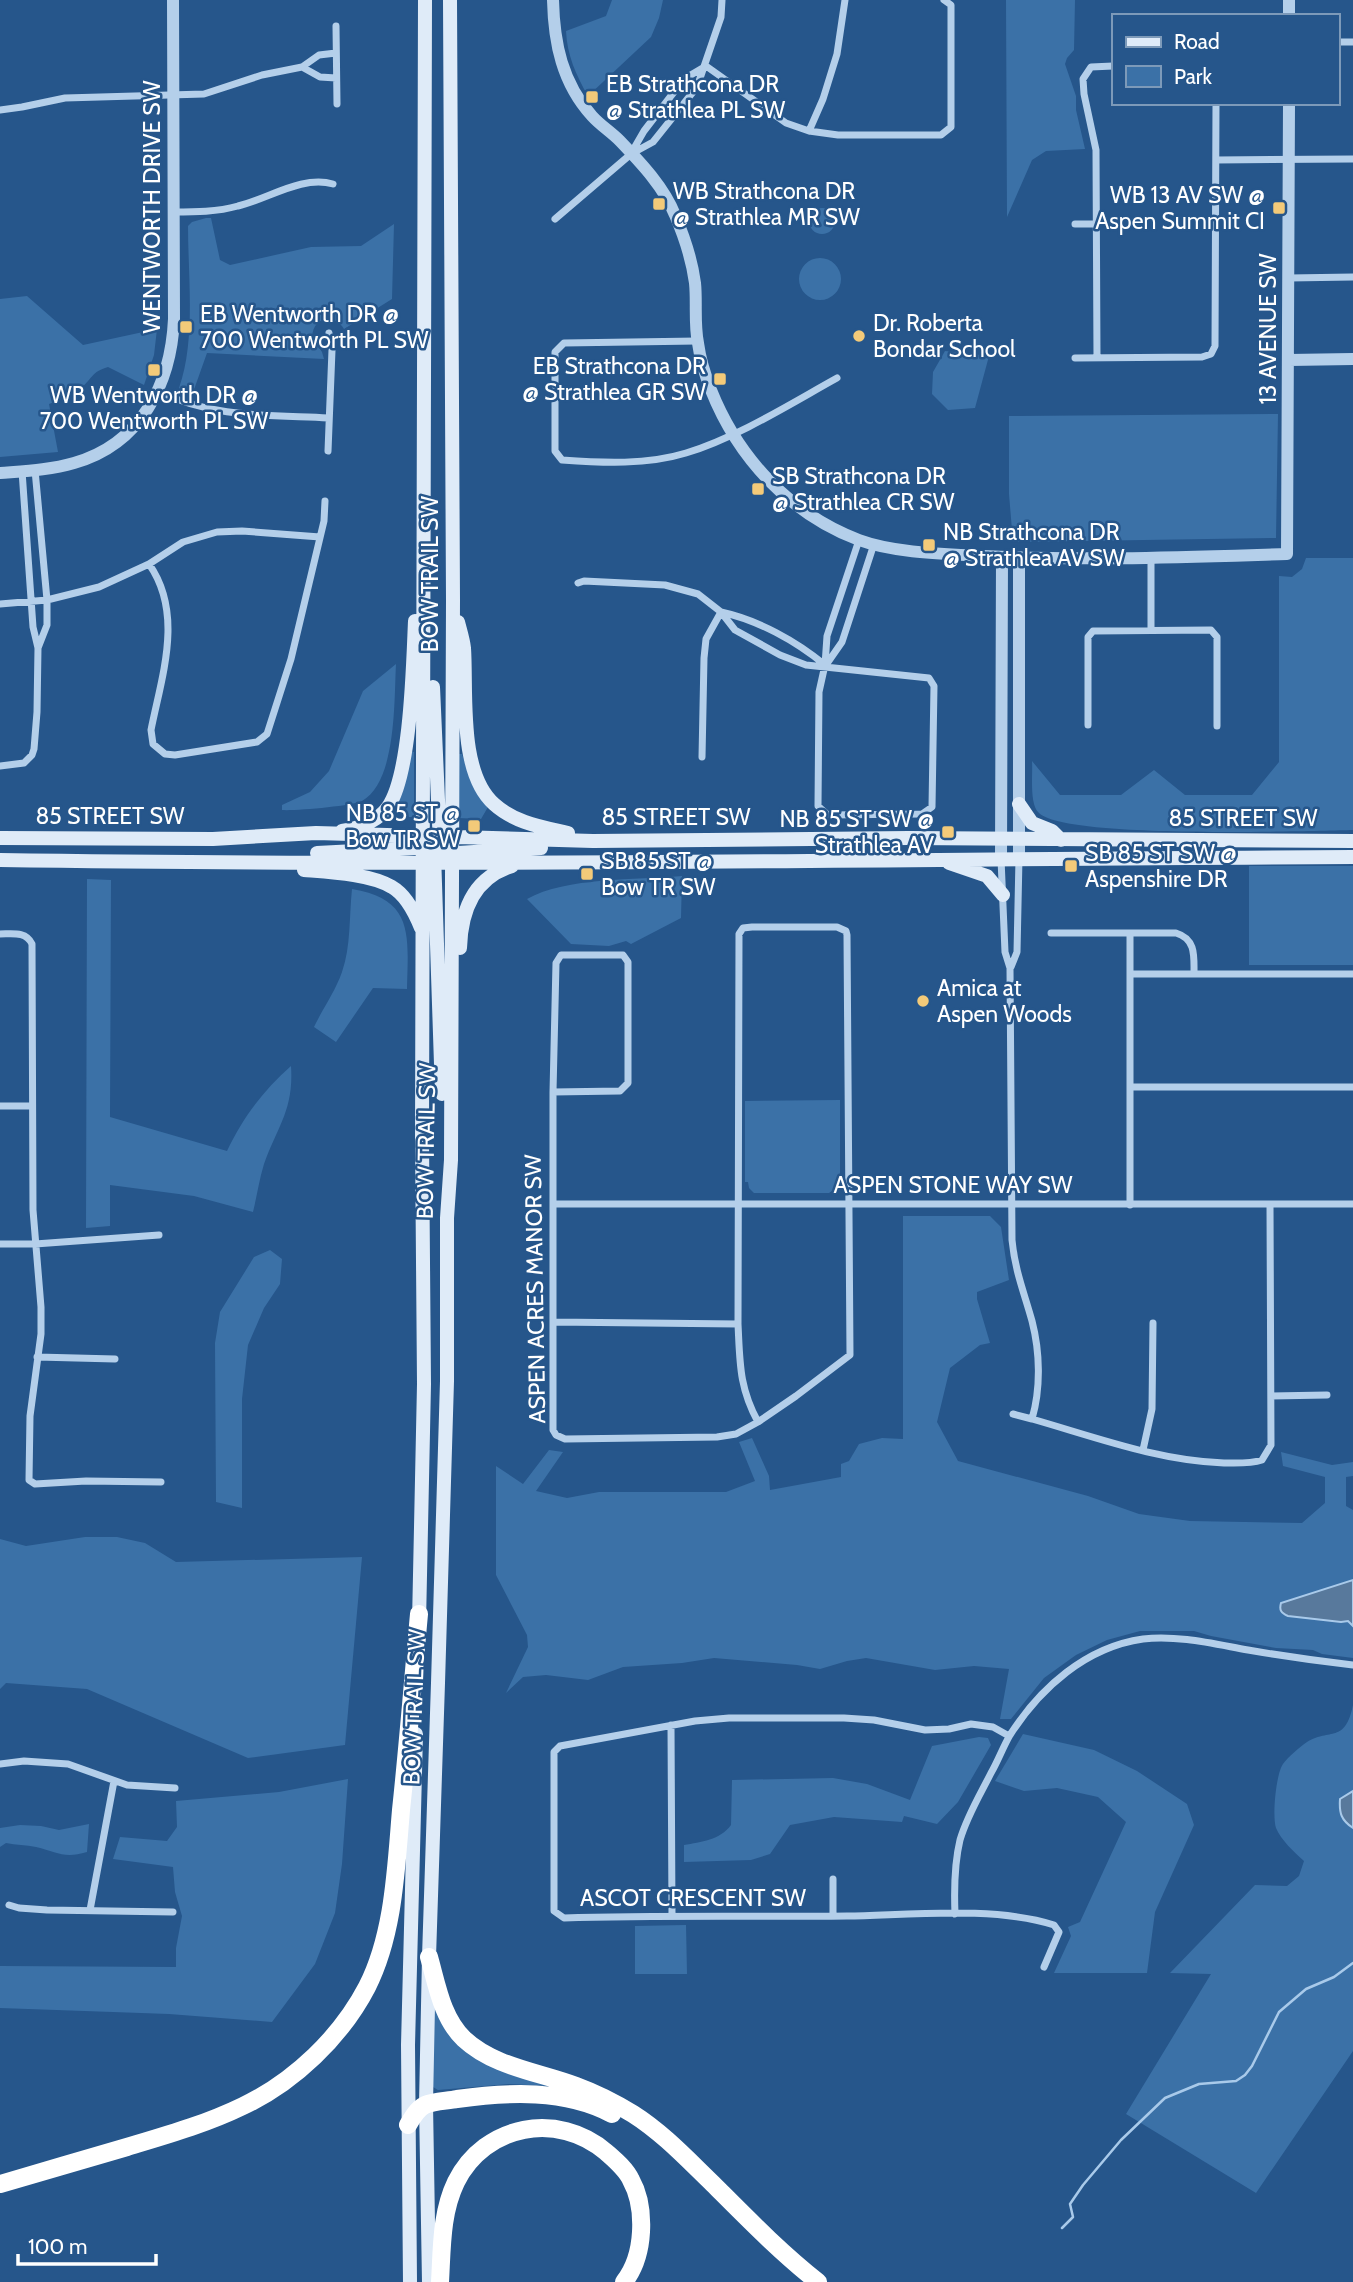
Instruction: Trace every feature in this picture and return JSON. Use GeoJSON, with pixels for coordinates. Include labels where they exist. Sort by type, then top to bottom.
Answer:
{"type":"FeatureCollection","features":[{"type":"Feature","properties":{"kind":"highway"},"geometry":{"type":"LineString","coordinates":[[0,2185],[180,2131],[245,2106],[288,2079],[344,2022],[368,1984],[389,1912],[395,1878],[419,1614]]}},
{"type":"Feature","properties":{"kind":"highway"},"geometry":{"type":"LineString","coordinates":[[429,1957],[449,2020],[465,2040],[494,2059],[596,2095],[634,2115],[677,2149],[780,2252],[818,2282]]}},
{"type":"Feature","properties":{"kind":"highway"},"geometry":{"type":"LineString","coordinates":[[408,2125],[426,2104],[495,2094],[528,2093],[558,2097],[607,2111],[677,2149]]}},
{"type":"Feature","properties":{"kind":"highway"},"geometry":{"type":"LineString","coordinates":[[440,2282],[447,2207],[464,2168],[473,2156],[494,2140],[521,2130],[549,2128],[576,2134],[599,2146],[617,2161],[631,2178],[639,2198],[640,2243],[635,2264],[624,2282]]}},
{"type":"Feature","properties":{"kind":"main road","name":"BOW TRAIL SW"},"geometry":{"type":"LineString","coordinates":[[425,0],[425,522]]}},
{"type":"Feature","properties":{"kind":"main road","name":"BOW TRAIL SW"},"geometry":{"type":"LineString","coordinates":[[410,2282],[409,1960],[424,1384],[423,935],[437,850],[453,600],[450,0]]}},
{"type":"Feature","properties":{"kind":"main road"},"geometry":{"type":"LineString","coordinates":[[316,834],[346,831],[378,818],[388,806],[396,789],[408,724],[425,522]]}},
{"type":"Feature","properties":{"kind":"main road"},"geometry":{"type":"LineString","coordinates":[[425,522],[447,1218]]}},
{"type":"Feature","properties":{"kind":"main road"},"geometry":{"type":"LineString","coordinates":[[453,600],[464,645],[472,762],[484,791],[491,801],[503,810],[529,824],[593,841]]}},
{"type":"Feature","properties":{"kind":"main road"},"geometry":{"type":"LineString","coordinates":[[1019,804],[1032,823],[1052,831],[1061,840]]}},
{"type":"Feature","properties":{"kind":"main road","name":"85 STREET SW"},"geometry":{"type":"LineString","coordinates":[[0,838],[214,839],[316,834],[523,863],[1353,857]]}},
{"type":"Feature","properties":{"kind":"main road","name":"85 STREET SW"},"geometry":{"type":"LineString","coordinates":[[0,860],[263,862],[593,841],[909,838],[1353,841]]}},
{"type":"Feature","properties":{"kind":"main road"},"geometry":{"type":"LineString","coordinates":[[129,840],[129,863]]}},
{"type":"Feature","properties":{"kind":"main road"},"geometry":{"type":"LineString","coordinates":[[437,850],[680,840]]}},
{"type":"Feature","properties":{"kind":"main road","name":"BOW TRAIL SW"},"geometry":{"type":"LineString","coordinates":[[429,2282],[426,2104],[447,1381],[447,1218],[451,1160],[437,850]]}},
{"type":"Feature","properties":{"kind":"main road"},"geometry":{"type":"LineString","coordinates":[[938,859],[987,876],[1003,895]]}},
{"type":"Feature","properties":{"kind":"main road"},"geometry":{"type":"LineString","coordinates":[[234,862],[383,882],[396,889],[410,906],[423,935]]}},
{"type":"Feature","properties":{"kind":"main road"},"geometry":{"type":"LineString","coordinates":[[451,1160],[457,1105],[459,966],[463,915],[472,895],[485,881],[507,867],[523,863]]}},
{"type":"Feature","properties":{"kind":"street","name":"WENTWORTH DRIVE SW"},"geometry":{"type":"LineString","coordinates":[[0,473],[75,463],[107,448],[141,418],[158,391],[169,365],[173,336],[173,0]]}},
{"type":"Feature","properties":{"kind":"street"},"geometry":{"type":"LineString","coordinates":[[554,0],[558,57],[574,90],[592,116],[659,186],[675,213],[687,246],[694,282],[697,341],[711,389],[733,434],[759,472],[791,503],[828,526],[874,544],[935,554],[1019,558],[1151,557],[1151,630]]}},
{"type":"Feature","properties":{"kind":"street"},"geometry":{"type":"LineString","coordinates":[[555,219],[631,154],[653,142],[697,87],[721,17],[722,0]]}},
{"type":"Feature","properties":{"kind":"street"},"geometry":{"type":"LineString","coordinates":[[809,131],[823,99],[837,54],[845,0]]}},
{"type":"Feature","properties":{"kind":"street"},"geometry":{"type":"LineString","coordinates":[[706,66],[786,123],[809,131],[838,135],[941,135],[951,127],[950,5],[944,0]]}},
{"type":"Feature","properties":{"kind":"street"},"geometry":{"type":"LineString","coordinates":[[336,26],[337,104]]}},
{"type":"Feature","properties":{"kind":"street"},"geometry":{"type":"LineString","coordinates":[[0,110],[65,98],[173,96],[215,92],[262,75],[302,67],[319,55],[336,53]]}},
{"type":"Feature","properties":{"kind":"street"},"geometry":{"type":"LineString","coordinates":[[631,154],[644,131],[684,79],[706,66]]}},
{"type":"Feature","properties":{"kind":"street"},"geometry":{"type":"LineString","coordinates":[[1097,358],[1096,150],[1083,79],[1091,67],[1112,66]]}},
{"type":"Feature","properties":{"kind":"street"},"geometry":{"type":"LineString","coordinates":[[302,67],[320,77],[336,78]]}},
{"type":"Feature","properties":{"kind":"street"},"geometry":{"type":"LineString","coordinates":[[1075,358],[1202,357],[1210,354],[1215,346],[1216,105]]}},
{"type":"Feature","properties":{"kind":"street","name":"13 AVENUE SW"},"geometry":{"type":"LineString","coordinates":[[1151,557],[1287,554],[1289,105]]}},
{"type":"Feature","properties":{"kind":"street"},"geometry":{"type":"LineString","coordinates":[[1216,160],[1353,159]]}},
{"type":"Feature","properties":{"kind":"street"},"geometry":{"type":"LineString","coordinates":[[173,212],[228,208],[299,185],[319,182],[332,184]]}},
{"type":"Feature","properties":{"kind":"street"},"geometry":{"type":"LineString","coordinates":[[1075,224],[1097,224]]}},
{"type":"Feature","properties":{"kind":"street"},"geometry":{"type":"LineString","coordinates":[[1289,278],[1353,277]]}},
{"type":"Feature","properties":{"kind":"street"},"geometry":{"type":"LineString","coordinates":[[328,452],[332,349],[329,333]]}},
{"type":"Feature","properties":{"kind":"street"},"geometry":{"type":"LineString","coordinates":[[697,341],[564,343],[559,347],[555,352],[555,451],[562,460],[639,462],[686,453],[733,434],[837,378]]}},
{"type":"Feature","properties":{"kind":"street"},"geometry":{"type":"LineString","coordinates":[[1289,360],[1353,359]]}},
{"type":"Feature","properties":{"kind":"street"},"geometry":{"type":"LineString","coordinates":[[158,391],[184,403],[219,412],[328,418]]}},
{"type":"Feature","properties":{"kind":"street"},"geometry":{"type":"LineString","coordinates":[[35,470],[47,600],[47,625],[38,648]]}},
{"type":"Feature","properties":{"kind":"street"},"geometry":{"type":"LineString","coordinates":[[0,766],[24,763],[32,755],[37,712],[38,648],[33,627],[22,471]]}},
{"type":"Feature","properties":{"kind":"street"},"geometry":{"type":"LineString","coordinates":[[149,564],[163,590],[169,624],[169,641],[151,730],[153,744],[165,754],[175,755],[261,740],[269,730],[303,616],[326,502]]}},
{"type":"Feature","properties":{"kind":"street"},"geometry":{"type":"LineString","coordinates":[[0,604],[47,600],[99,587],[149,564],[183,542],[217,532],[320,537]]}},
{"type":"Feature","properties":{"kind":"street"},"geometry":{"type":"LineString","coordinates":[[578,583],[584,581],[665,585],[698,594],[721,612],[735,631],[780,655],[806,665],[825,665],[929,678],[934,686],[932,807],[922,814],[828,815],[818,806],[820,692],[825,665],[827,636],[859,540]]}},
{"type":"Feature","properties":{"kind":"street"},"geometry":{"type":"LineString","coordinates":[[825,665],[842,642],[874,544]]}},
{"type":"Feature","properties":{"kind":"street"},"geometry":{"type":"LineString","coordinates":[[1002,557],[1001,859],[1005,952],[1010,968],[1012,1240],[1015,1268],[1037,1345],[1038,1381],[1032,1419]]}},
{"type":"Feature","properties":{"kind":"street"},"geometry":{"type":"LineString","coordinates":[[1010,968],[1017,952],[1019,558]]}},
{"type":"Feature","properties":{"kind":"street"},"geometry":{"type":"LineString","coordinates":[[721,612],[742,617],[808,651],[825,665]]}},
{"type":"Feature","properties":{"kind":"street"},"geometry":{"type":"LineString","coordinates":[[702,757],[706,639],[721,612]]}},
{"type":"Feature","properties":{"kind":"street"},"geometry":{"type":"LineString","coordinates":[[1088,725],[1088,637],[1093,631],[1210,630],[1217,637],[1217,726]]}},
{"type":"Feature","properties":{"kind":"street"},"geometry":{"type":"LineString","coordinates":[[758,1422],[750,1408],[741,1378],[738,1324],[739,934],[743,928],[837,927],[848,935],[848,1204]]}},
{"type":"Feature","properties":{"kind":"street"},"geometry":{"type":"LineString","coordinates":[[1051,933],[1184,935],[1193,945],[1194,974]]}},
{"type":"Feature","properties":{"kind":"street"},"geometry":{"type":"LineString","coordinates":[[1130,933],[1130,1205]]}},
{"type":"Feature","properties":{"kind":"street"},"geometry":{"type":"LineString","coordinates":[[0,934],[25,935],[32,944],[35,1244],[41,1307],[30,1416],[29,1480],[35,1485],[86,1481],[161,1482]]}},
{"type":"Feature","properties":{"kind":"street","name":"ASPEN ACRES MANOR SW"},"geometry":{"type":"LineString","coordinates":[[553,1092],[620,1091],[628,1083],[628,962],[623,955],[561,956],[556,960],[553,1092],[552,1204],[552,1424],[553,1430],[560,1438],[717,1437],[736,1434],[796,1396],[850,1355],[848,1204]]}},
{"type":"Feature","properties":{"kind":"street"},"geometry":{"type":"LineString","coordinates":[[1130,974],[1353,974]]}},
{"type":"Feature","properties":{"kind":"street"},"geometry":{"type":"LineString","coordinates":[[1130,1087],[1353,1087]]}},
{"type":"Feature","properties":{"kind":"street"},"geometry":{"type":"LineString","coordinates":[[0,1106],[32,1106]]}},
{"type":"Feature","properties":{"kind":"street","name":"ASPEN STONE WAY SW"},"geometry":{"type":"LineString","coordinates":[[552,1204],[1353,1204]]}},
{"type":"Feature","properties":{"kind":"street"},"geometry":{"type":"LineString","coordinates":[[1013,1414],[1143,1450],[1194,1461],[1250,1463],[1262,1460],[1271,1445],[1270,1205]]}},
{"type":"Feature","properties":{"kind":"street"},"geometry":{"type":"LineString","coordinates":[[0,1244],[159,1236]]}},
{"type":"Feature","properties":{"kind":"street"},"geometry":{"type":"LineString","coordinates":[[553,1322],[738,1324]]}},
{"type":"Feature","properties":{"kind":"street"},"geometry":{"type":"LineString","coordinates":[[1143,1450],[1152,1409],[1153,1323]]}},
{"type":"Feature","properties":{"kind":"street"},"geometry":{"type":"LineString","coordinates":[[37,1357],[115,1359]]}},
{"type":"Feature","properties":{"kind":"street"},"geometry":{"type":"LineString","coordinates":[[1271,1396],[1327,1395]]}},
{"type":"Feature","properties":{"kind":"street"},"geometry":{"type":"LineString","coordinates":[[954,1914],[954,1872],[960,1842],[977,1797],[1009,1737],[1027,1712],[1051,1684],[1070,1670],[1110,1647],[1144,1639],[1191,1640],[1302,1660],[1353,1665]]}},
{"type":"Feature","properties":{"kind":"street","name":"ASCOT CRESCENT SW"},"geometry":{"type":"LineString","coordinates":[[1009,1737],[993,1727],[971,1724],[949,1729],[925,1730],[874,1720],[844,1718],[729,1718],[695,1721],[560,1746],[554,1752],[554,1911],[564,1918],[954,1914],[1032,1918],[1054,1925],[1059,1932],[1044,1967]]}},
{"type":"Feature","properties":{"kind":"street"},"geometry":{"type":"LineString","coordinates":[[671,1725],[672,1915]]}},
{"type":"Feature","properties":{"kind":"street"},"geometry":{"type":"LineString","coordinates":[[0,1764],[24,1761],[68,1764],[114,1781],[142,1787],[175,1788]]}},
{"type":"Feature","properties":{"kind":"street"},"geometry":{"type":"LineString","coordinates":[[90,1910],[114,1781]]}},
{"type":"Feature","properties":{"kind":"street"},"geometry":{"type":"LineString","coordinates":[[833,1879],[833,1916]]}},
{"type":"Feature","properties":{"kind":"street"},"geometry":{"type":"LineString","coordinates":[[9,1905],[47,1910],[173,1912]]}},
{"type":"Feature","properties":{"kind":"green space"},"geometry":{"type":"Polygon","coordinates":[[[612,0],[663,0],[651,37],[588,96],[573,65],[566,31],[606,16],[612,0]]]}},
{"type":"Feature","properties":{"kind":"green space"},"geometry":{"type":"Polygon","coordinates":[[[1006,0],[1075,0],[1074,50],[1065,64],[1076,96],[1076,110],[1085,149],[1046,151],[1032,160],[1007,217],[1006,0]]]}},
{"type":"Feature","properties":{"kind":"green space"},"geometry":{"type":"Polygon","coordinates":[[[822,208],[831,212],[835,221],[831,230],[822,234],[813,230],[809,221],[813,212],[822,208]]]}},
{"type":"Feature","properties":{"kind":"green space"},"geometry":{"type":"Polygon","coordinates":[[[211,218],[220,260],[230,265],[311,247],[361,246],[394,224],[392,299],[344,329],[335,320],[320,321],[313,330],[312,337],[324,359],[207,353],[191,398],[184,396],[179,388],[188,350],[188,226],[211,218]]]}},
{"type":"Feature","properties":{"kind":"green space"},"geometry":{"type":"Polygon","coordinates":[[[820,258],[835,264],[841,279],[835,294],[820,300],[805,294],[799,279],[805,264],[820,258]]]}},
{"type":"Feature","properties":{"kind":"green space"},"geometry":{"type":"Polygon","coordinates":[[[27,296],[83,345],[157,329],[154,355],[144,385],[108,367],[95,373],[77,391],[49,404],[58,452],[0,457],[0,299],[27,296]]]}},
{"type":"Feature","properties":{"kind":"green space"},"geometry":{"type":"Polygon","coordinates":[[[945,351],[989,356],[975,408],[948,410],[932,394],[933,372],[945,351]]]}},
{"type":"Feature","properties":{"kind":"green space"},"geometry":{"type":"Polygon","coordinates":[[[1278,414],[1276,538],[1013,542],[1009,494],[1009,416],[1278,414]]]}},
{"type":"Feature","properties":{"kind":"green space"},"geometry":{"type":"Polygon","coordinates":[[[1306,558],[1353,558],[1353,830],[1137,830],[1058,821],[1039,813],[1033,796],[1032,761],[1060,795],[1121,795],[1154,770],[1185,795],[1252,795],[1279,762],[1279,576],[1292,577],[1302,569],[1306,558]]]}},
{"type":"Feature","properties":{"kind":"green space"},"geometry":{"type":"Polygon","coordinates":[[[396,664],[394,718],[388,758],[373,791],[356,803],[282,810],[282,805],[310,792],[329,771],[363,691],[396,664]]]}},
{"type":"Feature","properties":{"kind":"green space"},"geometry":{"type":"Polygon","coordinates":[[[409,751],[414,752],[414,817],[409,817],[397,800],[409,751]]]}},
{"type":"Feature","properties":{"kind":"green space"},"geometry":{"type":"Polygon","coordinates":[[[458,754],[462,754],[472,784],[488,807],[481,819],[458,818],[458,754]]]}},
{"type":"Feature","properties":{"kind":"green space"},"geometry":{"type":"Polygon","coordinates":[[[1249,866],[1353,866],[1353,965],[1249,965],[1249,866]]]}},
{"type":"Feature","properties":{"kind":"green space"},"geometry":{"type":"Polygon","coordinates":[[[682,876],[681,918],[631,944],[626,941],[609,946],[571,944],[527,899],[543,892],[581,883],[682,876]]]}},
{"type":"Feature","properties":{"kind":"green space"},"geometry":{"type":"Polygon","coordinates":[[[87,879],[111,880],[110,1117],[227,1151],[254,1105],[291,1066],[287,1107],[264,1164],[253,1212],[194,1196],[110,1185],[110,1226],[86,1228],[87,879]]]}},
{"type":"Feature","properties":{"kind":"green space"},"geometry":{"type":"Polygon","coordinates":[[[352,889],[372,894],[387,902],[397,911],[404,923],[408,953],[407,989],[373,988],[336,1042],[314,1027],[336,986],[345,962],[352,889]]]}},
{"type":"Feature","properties":{"kind":"green space"},"geometry":{"type":"Polygon","coordinates":[[[840,1100],[840,1181],[837,1182],[836,1188],[829,1193],[754,1193],[748,1182],[745,1182],[745,1101],[840,1100]]]}},
{"type":"Feature","properties":{"kind":"green space"},"geometry":{"type":"Polygon","coordinates":[[[903,1216],[990,1216],[1001,1227],[1009,1280],[977,1292],[990,1343],[980,1345],[950,1368],[937,1422],[958,1461],[1088,1496],[1139,1514],[1190,1521],[1302,1523],[1325,1503],[1325,1477],[1283,1466],[1281,1452],[1332,1465],[1353,1462],[1353,1476],[1346,1477],[1346,1506],[1353,1510],[1353,1658],[1322,1654],[1313,1650],[1276,1648],[1194,1631],[1140,1631],[1107,1640],[1076,1655],[1044,1678],[1011,1719],[1000,1719],[1009,1669],[974,1666],[935,1670],[866,1658],[820,1669],[714,1658],[623,1667],[588,1680],[546,1675],[523,1677],[506,1693],[528,1647],[527,1635],[496,1575],[496,1466],[523,1484],[549,1450],[563,1452],[536,1491],[567,1498],[599,1492],[726,1492],[755,1481],[739,1442],[752,1438],[769,1476],[770,1490],[841,1477],[841,1464],[849,1461],[859,1444],[882,1438],[903,1439],[903,1216]]]}},
{"type":"Feature","properties":{"kind":"green space"},"geometry":{"type":"Polygon","coordinates":[[[270,1250],[282,1259],[280,1284],[264,1308],[248,1345],[242,1399],[242,1508],[216,1502],[215,1343],[220,1312],[254,1257],[270,1250]]]}},
{"type":"Feature","properties":{"kind":"green space"},"geometry":{"type":"Polygon","coordinates":[[[85,1537],[117,1537],[145,1543],[176,1562],[362,1557],[345,1745],[248,1758],[87,1689],[6,1683],[0,1689],[0,1539],[26,1546],[85,1537]]]}},
{"type":"Feature","properties":{"kind":"green space"},"geometry":{"type":"Polygon","coordinates":[[[1353,1705],[1353,2051],[1256,2193],[1126,2114],[1211,1974],[1170,1973],[1255,1885],[1287,1886],[1299,1876],[1304,1861],[1276,1828],[1274,1814],[1278,1777],[1283,1764],[1307,1742],[1341,1730],[1350,1717],[1353,1705]]]}},
{"type":"Feature","properties":{"kind":"green space"},"geometry":{"type":"Polygon","coordinates":[[[1023,1734],[1094,1750],[1137,1771],[1187,1804],[1194,1825],[1155,1912],[1147,1973],[1054,1973],[1071,1936],[1068,1927],[1080,1922],[1126,1822],[1098,1797],[1057,1788],[1024,1791],[995,1781],[1023,1734]]]}},
{"type":"Feature","properties":{"kind":"green space"},"geometry":{"type":"Polygon","coordinates":[[[979,1737],[988,1738],[991,1745],[958,1802],[937,1824],[904,1816],[902,1822],[834,1817],[790,1825],[770,1854],[751,1860],[684,1862],[684,1845],[716,1837],[731,1825],[732,1780],[833,1778],[867,1784],[910,1800],[932,1746],[979,1737]]]}},
{"type":"Feature","properties":{"kind":"green space"},"geometry":{"type":"Polygon","coordinates":[[[348,1779],[342,1864],[335,1913],[315,1964],[272,2022],[169,2014],[0,2008],[0,1966],[176,1967],[176,1948],[182,1916],[175,1892],[173,1867],[113,1859],[120,1837],[167,1841],[177,1827],[176,1801],[279,1792],[348,1779]]]}},
{"type":"Feature","properties":{"kind":"green space"},"geometry":{"type":"Polygon","coordinates":[[[89,1824],[87,1852],[66,1855],[6,1843],[0,1847],[0,1828],[20,1825],[59,1830],[89,1824]]]}},
{"type":"Feature","properties":{"kind":"green space"},"geometry":{"type":"Polygon","coordinates":[[[686,1925],[687,1974],[635,1974],[635,1926],[686,1925]]]}},
{"type":"Feature","properties":{"kind":"green space"},"geometry":{"type":"Polygon","coordinates":[[[432,2009],[436,2009],[441,2020],[548,2084],[547,2086],[509,2084],[438,2090],[433,2087],[432,2009]]]}},
{"type":"Feature","properties":{"kind":"shaded area"},"geometry":{"type":"Polygon","coordinates":[[[1353,1580],[1353,1626],[1348,1621],[1288,1616],[1281,1611],[1281,1603],[1353,1580]]]}},
{"type":"Feature","properties":{"kind":"shaded area"},"geometry":{"type":"Polygon","coordinates":[[[1353,1791],[1353,1828],[1343,1819],[1340,1799],[1353,1791]]]}},
{"type":"Feature","properties":{"kind":"waterway"},"geometry":{"type":"LineString","coordinates":[[1062,2228],[1073,2217],[1070,2204],[1083,2185],[1121,2140],[1165,2098],[1199,2084],[1236,2081],[1245,2075],[1279,2012],[1306,1989],[1334,1977],[1353,1963]]}},
{"type":"Feature","properties":{"kind":"place","name":"EB Strathcona DR @ Strathlea PL SW"},"geometry":{"type":"Point","coordinates":[592,97]}},
{"type":"Feature","properties":{"kind":"place","name":"WB Strathcona DR @ Strathlea MR SW"},"geometry":{"type":"Point","coordinates":[659,204]}},
{"type":"Feature","properties":{"kind":"place","name":"WB 13 AV SW @ Aspen Summit CI"},"geometry":{"type":"Point","coordinates":[1279,208]}},
{"type":"Feature","properties":{"kind":"place","name":"EB Wentworth DR @ 700 Wentworth PL SW"},"geometry":{"type":"Point","coordinates":[186,327]}},
{"type":"Feature","properties":{"kind":"place","name":"Dr. Roberta Bondar School"},"geometry":{"type":"Point","coordinates":[859,336]}},
{"type":"Feature","properties":{"kind":"place","name":"WB Wentworth DR @ 700 Wentworth PL SW"},"geometry":{"type":"Point","coordinates":[154,370]}},
{"type":"Feature","properties":{"kind":"place","name":"EB Strathcona DR @ Strathlea GR SW"},"geometry":{"type":"Point","coordinates":[720,379]}},
{"type":"Feature","properties":{"kind":"place","name":"SB Strathcona DR @ Strathlea CR SW"},"geometry":{"type":"Point","coordinates":[758,489]}},
{"type":"Feature","properties":{"kind":"place","name":"NB Strathcona DR @ Strathlea AV SW"},"geometry":{"type":"Point","coordinates":[929,545]}},
{"type":"Feature","properties":{"kind":"place","name":"NB 85 ST @ Bow TR SW"},"geometry":{"type":"Point","coordinates":[474,826]}},
{"type":"Feature","properties":{"kind":"place","name":"NB 85 ST SW @ Strathlea AV"},"geometry":{"type":"Point","coordinates":[948,832]}},
{"type":"Feature","properties":{"kind":"place","name":"SB 85 ST SW @ Aspenshire DR"},"geometry":{"type":"Point","coordinates":[1071,866]}},
{"type":"Feature","properties":{"kind":"place","name":"SB 85 ST @ Bow TR SW"},"geometry":{"type":"Point","coordinates":[587,874]}},
{"type":"Feature","properties":{"kind":"place","name":"Amica at Aspen Woods"},"geometry":{"type":"Point","coordinates":[923,1001]}}]}
